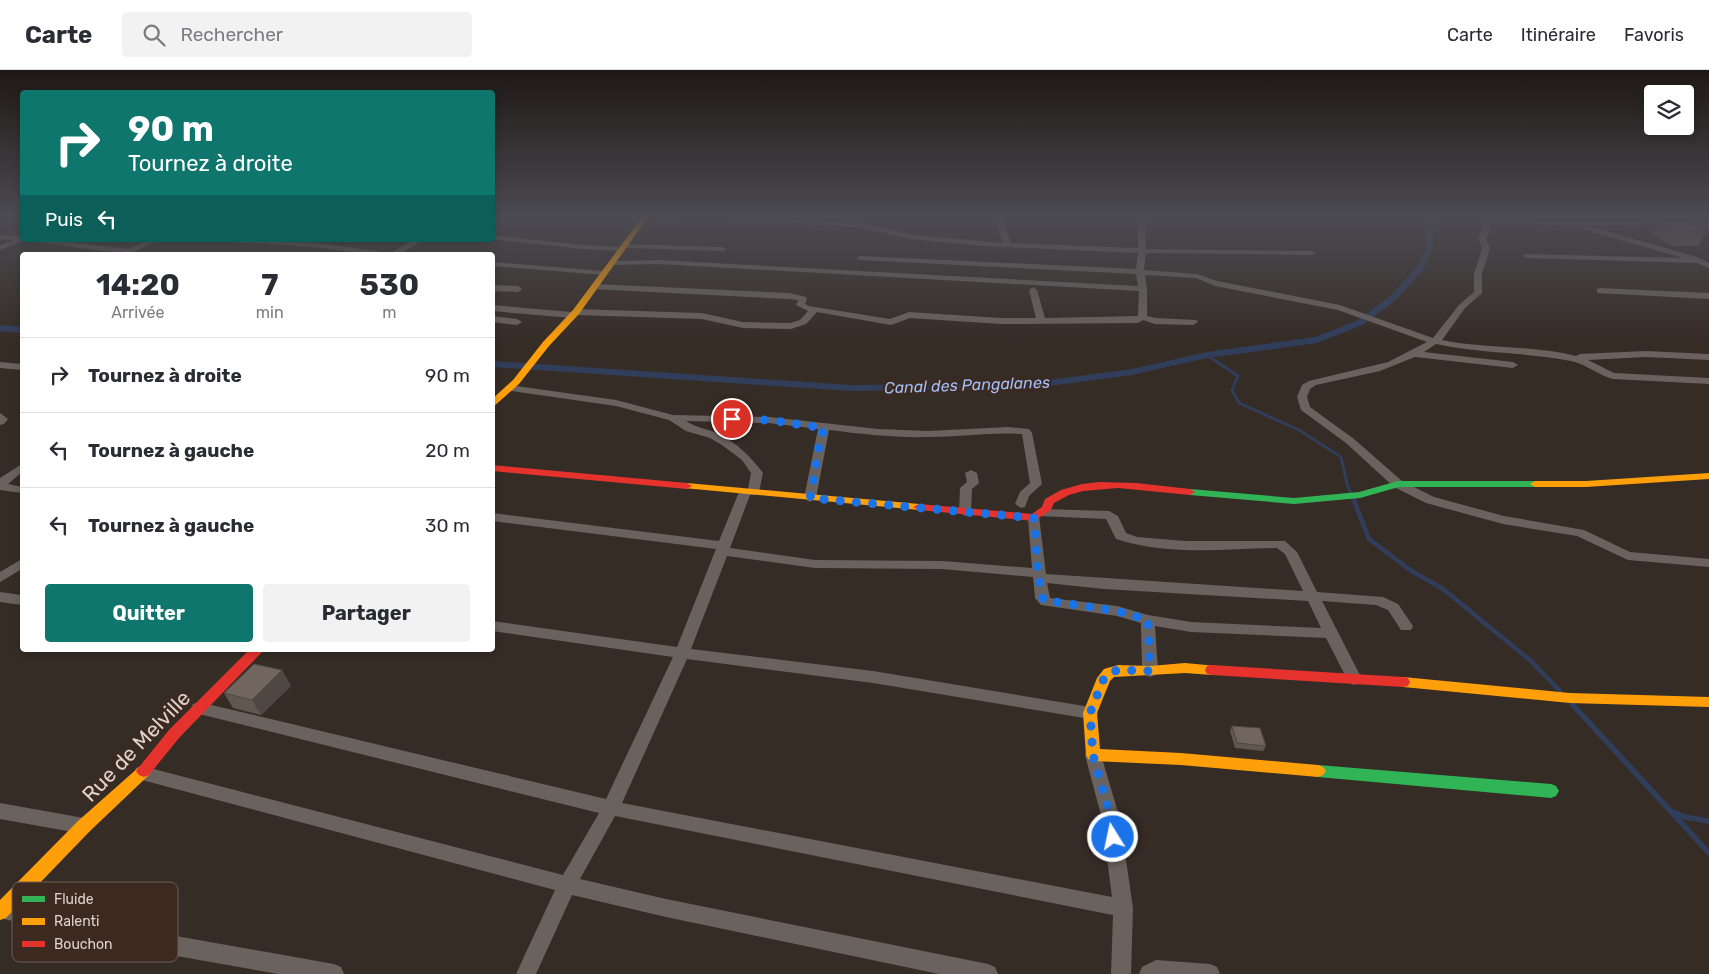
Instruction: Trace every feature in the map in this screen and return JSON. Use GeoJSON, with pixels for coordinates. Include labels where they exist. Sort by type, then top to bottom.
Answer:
{"type":"FeatureCollection","features":[{"type":"Feature","properties":{"kind":"street"},"geometry":{"type":"LineString","coordinates":[[495,402],[509,384],[575,313],[616,258]]}},
{"type":"Feature","properties":{"kind":"street"},"geometry":{"type":"LineString","coordinates":[[864,258],[1197,276],[1216,283],[1340,308],[1434,341],[1462,347],[1543,353],[1572,358],[1584,361],[1613,376],[1709,381]]}},
{"type":"Feature","properties":{"kind":"street"},"geometry":{"type":"LineString","coordinates":[[982,258],[982,264]]}},
{"type":"Feature","properties":{"kind":"street"},"geometry":{"type":"LineString","coordinates":[[1027,258],[1030,266]]}},
{"type":"Feature","properties":{"kind":"street"},"geometry":{"type":"LineString","coordinates":[[1141,258],[1142,317]]}},
{"type":"Feature","properties":{"kind":"street"},"geometry":{"type":"LineString","coordinates":[[1483,258],[1478,274],[1478,293],[1458,311],[1452,325],[1434,341],[1413,354],[1381,368],[1306,387],[1302,397],[1305,408],[1350,441],[1398,484],[1430,500],[1503,520],[1580,533],[1628,556],[1709,563]]}},
{"type":"Feature","properties":{"kind":"street"},"geometry":{"type":"LineString","coordinates":[[1582,258],[1704,263]]}},
{"type":"Feature","properties":{"kind":"street"},"geometry":{"type":"LineString","coordinates":[[1688,258],[1704,263]]}},
{"type":"Feature","properties":{"kind":"street"},"geometry":{"type":"LineString","coordinates":[[612,263],[658,262],[1143,288]]}},
{"type":"Feature","properties":{"kind":"street"},"geometry":{"type":"LineString","coordinates":[[495,264],[604,273]]}},
{"type":"Feature","properties":{"kind":"street"},"geometry":{"type":"LineString","coordinates":[[595,287],[789,296],[803,299],[800,303],[803,307],[891,322],[909,315],[1001,321],[1041,319],[1138,320],[1142,317],[1155,321],[1193,322]]}},
{"type":"Feature","properties":{"kind":"street"},"geometry":{"type":"LineString","coordinates":[[495,288],[518,289]]}},
{"type":"Feature","properties":{"kind":"street"},"geometry":{"type":"LineString","coordinates":[[1033,290],[1041,319]]}},
{"type":"Feature","properties":{"kind":"street"},"geometry":{"type":"LineString","coordinates":[[1600,291],[1709,296]]}},
{"type":"Feature","properties":{"kind":"street"},"geometry":{"type":"LineString","coordinates":[[495,308],[575,313],[702,316],[743,325],[782,326],[803,322],[815,309]]}},
{"type":"Feature","properties":{"kind":"street"},"geometry":{"type":"LineString","coordinates":[[495,319],[517,322]]}},
{"type":"Feature","properties":{"kind":"street"},"geometry":{"type":"LineString","coordinates":[[1413,354],[1513,365]]}},
{"type":"Feature","properties":{"kind":"street"},"geometry":{"type":"LineString","coordinates":[[1572,358],[1646,354],[1709,357]]}},
{"type":"Feature","properties":{"kind":"street"},"geometry":{"type":"LineString","coordinates":[[0,365],[20,368]]}},
{"type":"Feature","properties":{"kind":"street"},"geometry":{"type":"LineString","coordinates":[[509,384],[616,403],[673,418],[769,420],[824,428],[928,434],[1025,431],[1027,433],[1036,484],[1049,501]]}},
{"type":"Feature","properties":{"kind":"street"},"geometry":{"type":"LineString","coordinates":[[0,416],[3,419],[0,422]]}},
{"type":"Feature","properties":{"kind":"street"},"geometry":{"type":"LineString","coordinates":[[526,974],[567,885],[611,808],[682,654],[723,549],[757,473],[746,458],[714,436],[690,428],[673,418]]}},
{"type":"Feature","properties":{"kind":"street"},"geometry":{"type":"LineString","coordinates":[[810,498],[815,479],[818,446],[824,428]]}},
{"type":"Feature","properties":{"kind":"street"},"geometry":{"type":"LineString","coordinates":[[495,468],[965,512],[1038,516],[1109,514],[1114,519],[1121,536],[1136,541],[1185,545],[1280,544],[1290,552],[1329,633],[1354,679]]}},
{"type":"Feature","properties":{"kind":"street"},"geometry":{"type":"LineString","coordinates":[[0,485],[20,469]]}},
{"type":"Feature","properties":{"kind":"street"},"geometry":{"type":"LineString","coordinates":[[965,512],[966,488],[973,483],[971,473]]}},
{"type":"Feature","properties":{"kind":"street"},"geometry":{"type":"LineString","coordinates":[[1329,633],[1191,627],[1148,620],[1117,611],[1046,602],[1042,598],[1039,576],[1038,516],[1047,508],[1049,501],[1061,494],[1080,487],[1105,485],[1294,501],[1354,496],[1398,484],[1586,484],[1709,476]]}},
{"type":"Feature","properties":{"kind":"street"},"geometry":{"type":"LineString","coordinates":[[1021,504],[1020,501],[1027,490],[1036,484]]}},
{"type":"Feature","properties":{"kind":"street"},"geometry":{"type":"LineString","coordinates":[[0,485],[20,490]]}},
{"type":"Feature","properties":{"kind":"street"},"geometry":{"type":"LineString","coordinates":[[495,517],[624,532],[814,564],[942,565],[1039,576],[1383,601],[1393,607],[1406,626]]}},
{"type":"Feature","properties":{"kind":"street"},"geometry":{"type":"LineString","coordinates":[[0,578],[20,564]]}},
{"type":"Feature","properties":{"kind":"street"},"geometry":{"type":"LineString","coordinates":[[0,597],[20,600]]}},
{"type":"Feature","properties":{"kind":"street"},"geometry":{"type":"LineString","coordinates":[[1148,620],[1150,671]]}},
{"type":"Feature","properties":{"kind":"street"},"geometry":{"type":"LineString","coordinates":[[495,626],[682,654],[873,677],[1090,713]]}},
{"type":"Feature","properties":{"kind":"street","name":"Rue de Melville"},"geometry":{"type":"LineString","coordinates":[[29,882],[84,826],[142,773],[174,734],[255,652]]}},
{"type":"Feature","properties":{"kind":"street"},"geometry":{"type":"LineString","coordinates":[[1121,974],[1123,908],[1111,819],[1093,755],[1090,713],[1104,678],[1109,673],[1118,670],[1150,671],[1184,668],[1354,679],[1570,698],[1709,702]]}},
{"type":"Feature","properties":{"kind":"street"},"geometry":{"type":"LineString","coordinates":[[199,708],[611,808],[1123,908]]}},
{"type":"Feature","properties":{"kind":"street"},"geometry":{"type":"LineString","coordinates":[[1093,755],[1181,759],[1551,791]]}},
{"type":"Feature","properties":{"kind":"street"},"geometry":{"type":"LineString","coordinates":[[142,773],[567,885],[666,908],[988,974]]}},
{"type":"Feature","properties":{"kind":"street"},"geometry":{"type":"LineString","coordinates":[[0,810],[84,826]]}},
{"type":"Feature","properties":{"kind":"street","name":"Rue de Melville"},"geometry":{"type":"LineString","coordinates":[[1,911],[12,900]]}},
{"type":"Feature","properties":{"kind":"street"},"geometry":{"type":"LineString","coordinates":[[178,946],[334,974]]}},
{"type":"Feature","properties":{"kind":"street"},"geometry":{"type":"LineString","coordinates":[[1149,974],[1156,970],[1210,974]]}},
{"type":"Feature","properties":{"kind":"building"},"geometry":{"type":"Polygon","coordinates":[[[254,664],[282,670],[252,700],[224,693],[254,664]]]}},
{"type":"Feature","properties":{"kind":"building"},"geometry":{"type":"Polygon","coordinates":[[[1232,726],[1260,728],[1266,746],[1237,743],[1232,726]]]}},
{"type":"Feature","properties":{"kind":"waterway","name":"Canal des Pangalanes"},"geometry":{"type":"LineString","coordinates":[[495,364],[850,388],[1026,386],[1132,372],[1207,355],[1317,340],[1359,323],[1392,299],[1420,269],[1425,258]]}},
{"type":"Feature","properties":{"kind":"waterway","name":"Canal des Pangalanes"},"geometry":{"type":"LineString","coordinates":[[0,328],[20,330]]}},
{"type":"Feature","properties":{"kind":"waterway"},"geometry":{"type":"LineString","coordinates":[[1207,355],[1238,376],[1232,390],[1239,403],[1299,430],[1341,457],[1347,484],[1353,499]]}},
{"type":"Feature","properties":{"kind":"waterway"},"geometry":{"type":"LineString","coordinates":[[1353,498],[1369,539],[1410,570],[1443,589],[1531,661],[1560,691]]}},
{"type":"Feature","properties":{"kind":"waterway"},"geometry":{"type":"LineString","coordinates":[[1573,705],[1709,853]]}},
{"type":"Feature","properties":{"kind":"waterway"},"geometry":{"type":"LineString","coordinates":[[1673,812],[1685,817],[1709,821]]}},
{"type":"Feature","properties":{"kind":"traffic: fast"},"geometry":{"type":"LineString","coordinates":[[1190,492],[1294,501],[1360,495],[1398,484],[1535,484]]}},
{"type":"Feature","properties":{"kind":"traffic: fast"},"geometry":{"type":"LineString","coordinates":[[1318,771],[1551,791]]}},
{"type":"Feature","properties":{"kind":"traffic: slow"},"geometry":{"type":"LineString","coordinates":[[495,402],[516,382],[546,344],[576,312],[615,258]]}},
{"type":"Feature","properties":{"kind":"traffic: slow"},"geometry":{"type":"LineString","coordinates":[[1535,484],[1586,484],[1709,476]]}},
{"type":"Feature","properties":{"kind":"traffic: slow"},"geometry":{"type":"LineString","coordinates":[[687,486],[919,507]]}},
{"type":"Feature","properties":{"kind":"traffic: slow"},"geometry":{"type":"LineString","coordinates":[[1212,670],[1185,668],[1150,671],[1118,670],[1109,673],[1104,678],[1090,713],[1093,755],[1181,759],[1318,771]]}},
{"type":"Feature","properties":{"kind":"traffic: slow"},"geometry":{"type":"LineString","coordinates":[[1403,682],[1570,698],[1709,702]]}},
{"type":"Feature","properties":{"kind":"traffic: slow"},"geometry":{"type":"LineString","coordinates":[[29,882],[84,826],[144,771]]}},
{"type":"Feature","properties":{"kind":"traffic: slow"},"geometry":{"type":"LineString","coordinates":[[0,912],[12,900]]}},
{"type":"Feature","properties":{"kind":"traffic: jam"},"geometry":{"type":"LineString","coordinates":[[495,468],[687,486]]}},
{"type":"Feature","properties":{"kind":"traffic: jam"},"geometry":{"type":"LineString","coordinates":[[919,507],[1034,518],[1047,508],[1049,501],[1065,493],[1099,485],[1136,486],[1190,492]]}},
{"type":"Feature","properties":{"kind":"traffic: jam"},"geometry":{"type":"LineString","coordinates":[[144,771],[174,734],[255,652]]}},
{"type":"Feature","properties":{"kind":"traffic: jam"},"geometry":{"type":"LineString","coordinates":[[1212,670],[1403,682]]}},
{"type":"Feature","properties":{"kind":"route"},"geometry":{"type":"LineString","coordinates":[[732,419],[769,420],[824,428],[818,446],[815,479],[810,498],[1034,518],[1038,573],[1043,600],[1046,602],[1117,611],[1148,620],[1150,671],[1118,670],[1109,673],[1104,678],[1090,713],[1093,755],[1111,819],[1113,837]]}}]}
